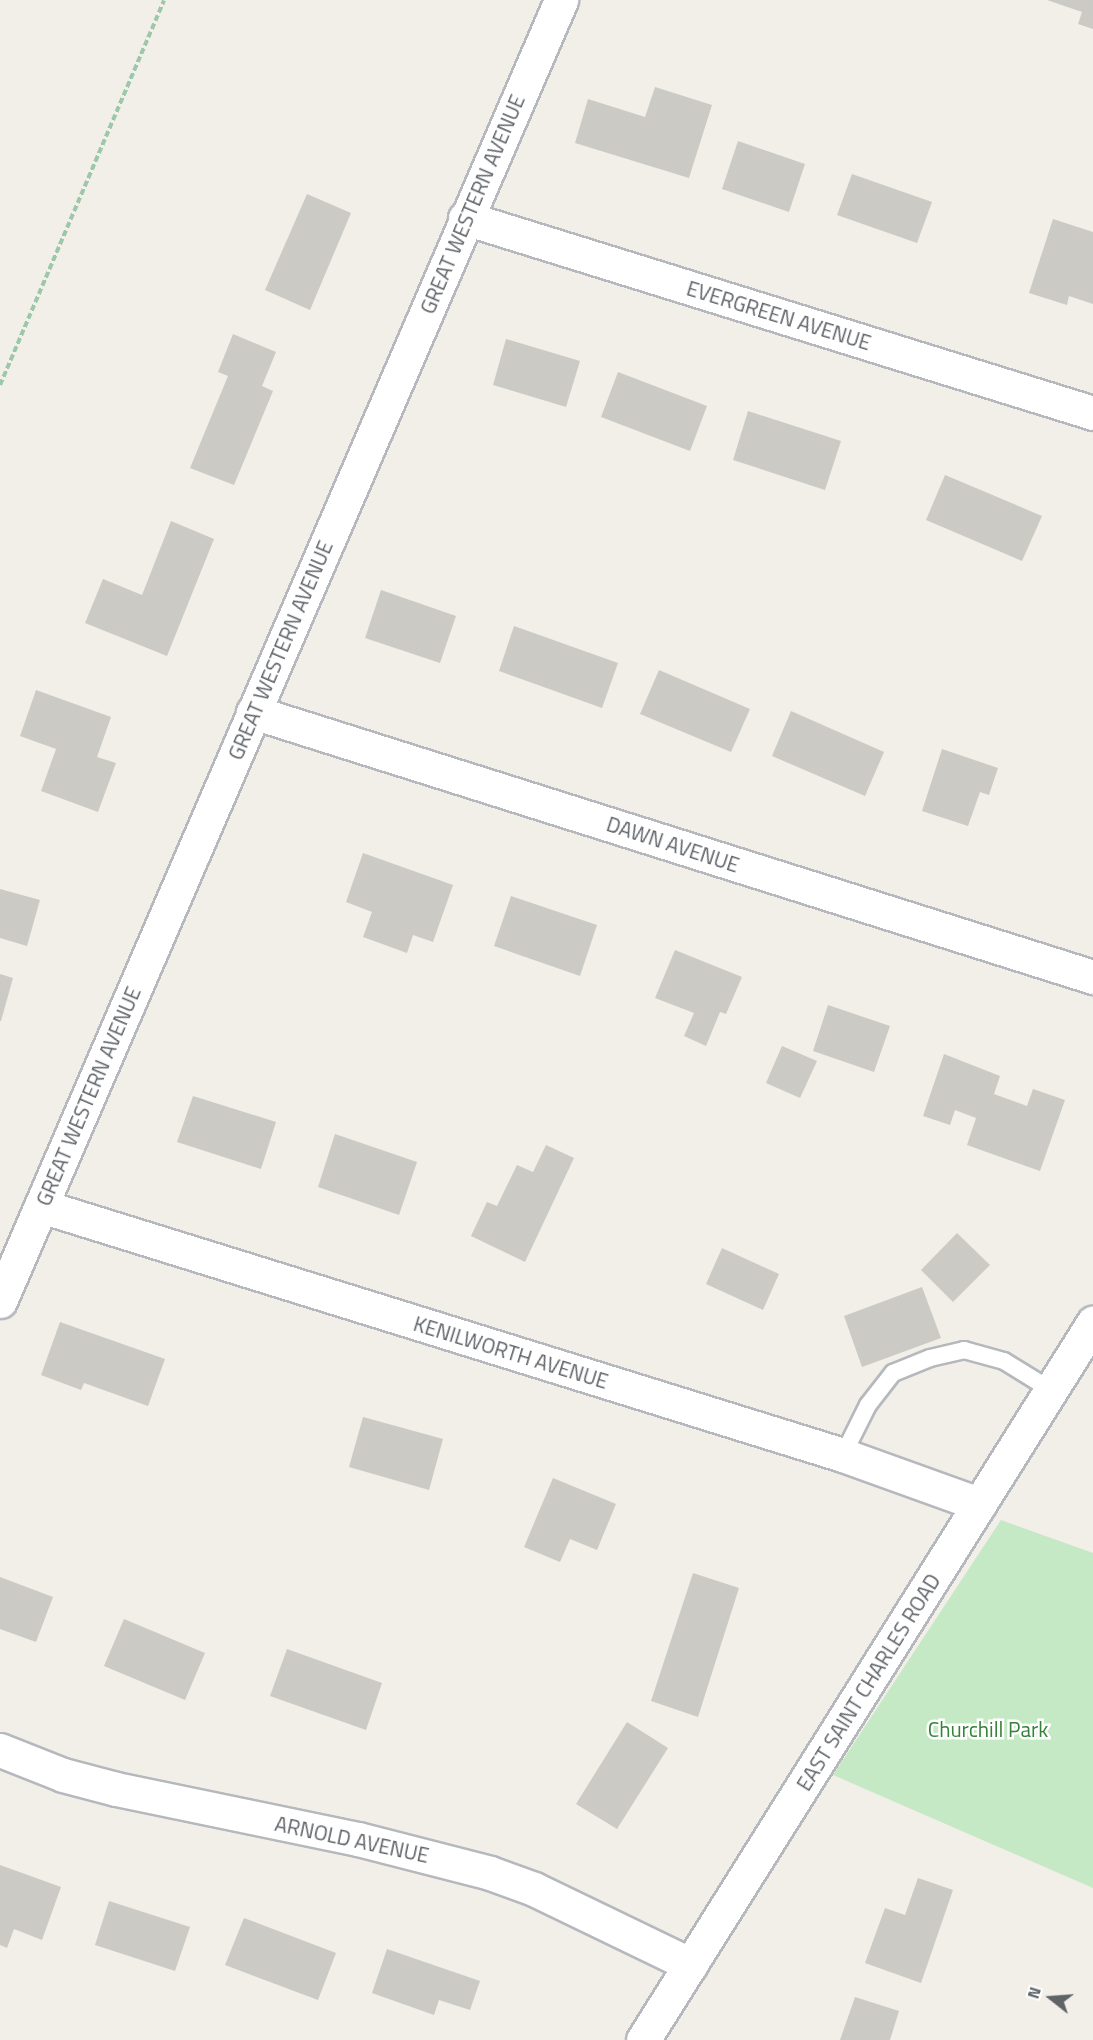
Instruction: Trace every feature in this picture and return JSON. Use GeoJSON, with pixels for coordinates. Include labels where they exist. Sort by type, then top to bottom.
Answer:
{"type":"FeatureCollection","features":[{"type":"Feature","properties":{"kind":"street","name":"GREAT WESTERN AVENUE"},"geometry":{"type":"LineString","coordinates":[[0,1300],[561,0]]}},
{"type":"Feature","properties":{"kind":"street","name":"EVERGREEN AVENUE"},"geometry":{"type":"LineString","coordinates":[[465,218],[1093,413]]}},
{"type":"Feature","properties":{"kind":"street","name":"DAWN AVENUE"},"geometry":{"type":"LineString","coordinates":[[253,712],[1093,977]]}},
{"type":"Feature","properties":{"kind":"street","name":"KENILWORTH AVENUE"},"geometry":{"type":"LineString","coordinates":[[41,1206],[843,1455],[979,1504]]}},
{"type":"Feature","properties":{"kind":"street","name":"EAST SAINT CHARLES ROAD"},"geometry":{"type":"LineString","coordinates":[[643,2040],[1093,1323]]}},
{"type":"Feature","properties":{"kind":"street","name":"ARNOLD AVENUE"},"geometry":{"type":"LineString","coordinates":[[0,1750],[63,1775],[116,1789],[358,1839],[490,1873],[534,1889],[690,1965]]}},
{"type":"Feature","properties":{"kind":"lane"},"geometry":{"type":"LineString","coordinates":[[843,1455],[868,1405],[893,1373],[930,1358],[964,1350],[1004,1360],[1051,1390]]}},
{"type":"Feature","properties":{"kind":"path"},"geometry":{"type":"LineString","coordinates":[[0,385],[165,0]]}},
{"type":"Feature","properties":{"kind":"green space","name":"Churchill Park"},"geometry":{"type":"Polygon","coordinates":[[[1001,1520],[1093,1553],[1093,1888],[833,1775],[1001,1520]]]}},
{"type":"Feature","properties":{"kind":"building"},"geometry":{"type":"Polygon","coordinates":[[[1047,0],[1093,0],[1093,29],[1078,24],[1082,12],[1047,0]]]}},
{"type":"Feature","properties":{"kind":"building"},"geometry":{"type":"Polygon","coordinates":[[[655,87],[712,105],[689,178],[575,143],[588,99],[645,117],[655,87]]]}},
{"type":"Feature","properties":{"kind":"building"},"geometry":{"type":"Polygon","coordinates":[[[738,141],[805,164],[789,212],[722,189],[738,141]]]}},
{"type":"Feature","properties":{"kind":"building"},"geometry":{"type":"Polygon","coordinates":[[[852,174],[932,202],[917,243],[837,215],[852,174]]]}},
{"type":"Feature","properties":{"kind":"building"},"geometry":{"type":"Polygon","coordinates":[[[307,194],[351,213],[310,310],[265,290],[307,194]]]}},
{"type":"Feature","properties":{"kind":"building"},"geometry":{"type":"Polygon","coordinates":[[[1053,219],[1093,232],[1093,304],[1069,296],[1067,305],[1029,293],[1053,219]]]}},
{"type":"Feature","properties":{"kind":"building"},"geometry":{"type":"Polygon","coordinates":[[[233,334],[276,352],[262,386],[273,391],[234,485],[190,468],[228,376],[218,372],[233,334]]]}},
{"type":"Feature","properties":{"kind":"building"},"geometry":{"type":"Polygon","coordinates":[[[506,339],[580,361],[566,407],[493,385],[506,339]]]}},
{"type":"Feature","properties":{"kind":"building"},"geometry":{"type":"Polygon","coordinates":[[[618,372],[707,406],[690,451],[601,417],[618,372]]]}},
{"type":"Feature","properties":{"kind":"building"},"geometry":{"type":"Polygon","coordinates":[[[748,411],[841,441],[825,490],[733,460],[748,411]]]}},
{"type":"Feature","properties":{"kind":"building"},"geometry":{"type":"Polygon","coordinates":[[[945,475],[1042,516],[1022,561],[926,520],[945,475]]]}},
{"type":"Feature","properties":{"kind":"building"},"geometry":{"type":"Polygon","coordinates":[[[171,521],[214,539],[167,656],[85,623],[103,579],[142,595],[171,521]]]}},
{"type":"Feature","properties":{"kind":"building"},"geometry":{"type":"Polygon","coordinates":[[[381,590],[456,616],[440,663],[365,638],[381,590]]]}},
{"type":"Feature","properties":{"kind":"building"},"geometry":{"type":"Polygon","coordinates":[[[514,626],[618,663],[602,708],[499,671],[514,626]]]}},
{"type":"Feature","properties":{"kind":"building"},"geometry":{"type":"Polygon","coordinates":[[[659,670],[750,709],[731,752],[640,714],[659,670]]]}},
{"type":"Feature","properties":{"kind":"building"},"geometry":{"type":"Polygon","coordinates":[[[36,690],[111,717],[97,757],[116,763],[98,812],[41,791],[56,749],[20,736],[36,690]]]}},
{"type":"Feature","properties":{"kind":"building"},"geometry":{"type":"Polygon","coordinates":[[[791,711],[884,752],[865,796],[772,756],[791,711]]]}},
{"type":"Feature","properties":{"kind":"building"},"geometry":{"type":"Polygon","coordinates":[[[942,749],[998,768],[989,795],[980,792],[968,826],[922,811],[942,749]]]}},
{"type":"Feature","properties":{"kind":"building"},"geometry":{"type":"Polygon","coordinates":[[[363,853],[453,885],[433,942],[413,935],[407,953],[363,937],[372,912],[346,902],[363,853]]]}},
{"type":"Feature","properties":{"kind":"building"},"geometry":{"type":"Polygon","coordinates":[[[0,889],[40,900],[27,946],[0,938],[0,889]]]}},
{"type":"Feature","properties":{"kind":"building"},"geometry":{"type":"Polygon","coordinates":[[[511,896],[597,925],[580,976],[494,946],[511,896]]]}},
{"type":"Feature","properties":{"kind":"building"},"geometry":{"type":"Polygon","coordinates":[[[675,950],[742,977],[726,1014],[720,1012],[706,1046],[684,1036],[694,1013],[655,998],[675,950]]]}},
{"type":"Feature","properties":{"kind":"building"},"geometry":{"type":"Polygon","coordinates":[[[0,974],[13,978],[1,1021],[0,1021],[0,974]]]}},
{"type":"Feature","properties":{"kind":"building"},"geometry":{"type":"Polygon","coordinates":[[[828,1005],[890,1026],[874,1072],[813,1051],[828,1005]]]}},
{"type":"Feature","properties":{"kind":"building"},"geometry":{"type":"Polygon","coordinates":[[[782,1046],[817,1061],[800,1098],[766,1083],[782,1046]]]}},
{"type":"Feature","properties":{"kind":"building"},"geometry":{"type":"Polygon","coordinates":[[[944,1054],[1000,1076],[994,1094],[1027,1106],[1033,1089],[1065,1100],[1040,1171],[967,1145],[976,1118],[955,1110],[950,1125],[923,1116],[944,1054]]]}},
{"type":"Feature","properties":{"kind":"building"},"geometry":{"type":"Polygon","coordinates":[[[193,1096],[276,1122],[261,1169],[177,1142],[193,1096]]]}},
{"type":"Feature","properties":{"kind":"building"},"geometry":{"type":"Polygon","coordinates":[[[335,1134],[417,1162],[399,1215],[318,1187],[335,1134]]]}},
{"type":"Feature","properties":{"kind":"building"},"geometry":{"type":"Polygon","coordinates":[[[546,1145],[574,1158],[525,1262],[471,1236],[487,1202],[497,1206],[517,1165],[533,1172],[546,1145]]]}},
{"type":"Feature","properties":{"kind":"building"},"geometry":{"type":"Polygon","coordinates":[[[957,1233],[990,1265],[953,1302],[921,1270],[957,1233]]]}},
{"type":"Feature","properties":{"kind":"building"},"geometry":{"type":"Polygon","coordinates":[[[722,1248],[779,1274],[763,1310],[706,1284],[722,1248]]]}},
{"type":"Feature","properties":{"kind":"building"},"geometry":{"type":"Polygon","coordinates":[[[922,1287],[941,1338],[862,1367],[844,1316],[922,1287]]]}},
{"type":"Feature","properties":{"kind":"building"},"geometry":{"type":"Polygon","coordinates":[[[60,1322],[165,1359],[148,1406],[84,1383],[81,1390],[41,1375],[60,1322]]]}},
{"type":"Feature","properties":{"kind":"building"},"geometry":{"type":"Polygon","coordinates":[[[363,1417],[443,1439],[429,1490],[349,1467],[363,1417]]]}},
{"type":"Feature","properties":{"kind":"building"},"geometry":{"type":"Polygon","coordinates":[[[553,1478],[616,1504],[597,1550],[570,1539],[560,1562],[524,1547],[553,1478]]]}},
{"type":"Feature","properties":{"kind":"building"},"geometry":{"type":"Polygon","coordinates":[[[693,1573],[739,1588],[698,1717],[651,1701],[693,1573]]]}},
{"type":"Feature","properties":{"kind":"building"},"geometry":{"type":"Polygon","coordinates":[[[0,1577],[53,1597],[36,1642],[0,1629],[0,1577]]]}},
{"type":"Feature","properties":{"kind":"building"},"geometry":{"type":"Polygon","coordinates":[[[124,1619],[205,1653],[185,1700],[104,1666],[124,1619]]]}},
{"type":"Feature","properties":{"kind":"building"},"geometry":{"type":"Polygon","coordinates":[[[287,1649],[382,1683],[366,1730],[270,1696],[287,1649]]]}},
{"type":"Feature","properties":{"kind":"building"},"geometry":{"type":"Polygon","coordinates":[[[627,1722],[668,1748],[617,1829],[576,1804],[627,1722]]]}},
{"type":"Feature","properties":{"kind":"building"},"geometry":{"type":"Polygon","coordinates":[[[0,1865],[61,1887],[42,1940],[14,1929],[7,1948],[0,1945],[0,1865]]]}},
{"type":"Feature","properties":{"kind":"building"},"geometry":{"type":"Polygon","coordinates":[[[918,1878],[953,1890],[921,1983],[865,1963],[885,1908],[905,1915],[918,1878]]]}},
{"type":"Feature","properties":{"kind":"building"},"geometry":{"type":"Polygon","coordinates":[[[109,1901],[190,1927],[175,1971],[95,1945],[109,1901]]]}},
{"type":"Feature","properties":{"kind":"building"},"geometry":{"type":"Polygon","coordinates":[[[244,1918],[336,1953],[318,2000],[225,1965],[244,1918]]]}},
{"type":"Feature","properties":{"kind":"building"},"geometry":{"type":"Polygon","coordinates":[[[387,1949],[480,1981],[470,2010],[439,2000],[434,2015],[372,1993],[387,1949]]]}},
{"type":"Feature","properties":{"kind":"building"},"geometry":{"type":"Polygon","coordinates":[[[855,1997],[899,2011],[890,2040],[840,2040],[855,1997]]]}}]}
